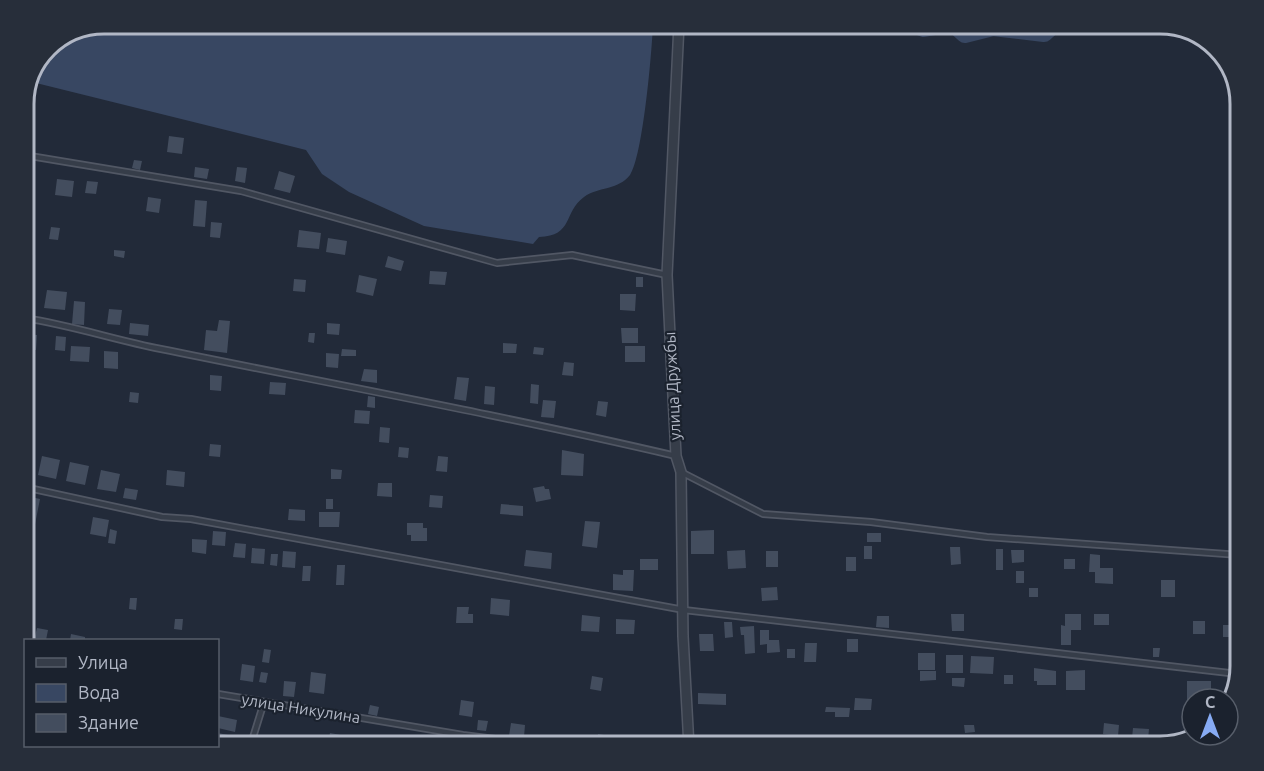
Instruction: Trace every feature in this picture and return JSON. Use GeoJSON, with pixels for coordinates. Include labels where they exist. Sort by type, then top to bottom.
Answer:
{"type":"FeatureCollection","features":[{"type":"Feature","properties":{"kind":"street","name":"улица Дружбы"},"geometry":{"type":"LineString","coordinates":[[676,456],[667,275],[678,35]]}},
{"type":"Feature","properties":{"kind":"street"},"geometry":{"type":"LineString","coordinates":[[681,472],[689,736]]}},
{"type":"Feature","properties":{"kind":"lane"},"geometry":{"type":"LineString","coordinates":[[35,157],[241,191],[497,262],[572,255],[667,275]]}},
{"type":"Feature","properties":{"kind":"lane"},"geometry":{"type":"LineString","coordinates":[[35,320],[160,349],[525,421],[676,456],[681,472],[763,514],[871,522],[987,537],[1230,554]]}},
{"type":"Feature","properties":{"kind":"lane"},"geometry":{"type":"LineString","coordinates":[[35,489],[162,517],[191,519],[684,610],[1229,673]]}},
{"type":"Feature","properties":{"kind":"lane","name":"улица Никулина"},"geometry":{"type":"LineString","coordinates":[[219,694],[471,736]]}},
{"type":"Feature","properties":{"kind":"lane"},"geometry":{"type":"LineString","coordinates":[[253,736],[264,702]]}},
{"type":"Feature","properties":{"kind":"water"},"geometry":{"type":"Polygon","coordinates":[[[652,35],[643,126],[635,164],[630,175],[614,186],[595,191],[584,197],[577,203],[563,228],[550,236],[539,237],[533,244],[424,226],[349,192],[322,174],[306,150],[38,84],[46,66],[55,55],[66,46],[91,36],[652,35]]]}},
{"type":"Feature","properties":{"kind":"building"},"geometry":{"type":"Polygon","coordinates":[[[169,136],[184,138],[182,154],[167,152],[169,136]]]}},
{"type":"Feature","properties":{"kind":"building"},"geometry":{"type":"Polygon","coordinates":[[[134,160],[142,161],[140,170],[132,168],[134,160]]]}},
{"type":"Feature","properties":{"kind":"building"},"geometry":{"type":"Polygon","coordinates":[[[195,167],[209,169],[207,179],[194,177],[195,167]]]}},
{"type":"Feature","properties":{"kind":"building"},"geometry":{"type":"Polygon","coordinates":[[[237,167],[247,168],[245,183],[235,181],[237,167]]]}},
{"type":"Feature","properties":{"kind":"building"},"geometry":{"type":"Polygon","coordinates":[[[279,171],[295,176],[290,193],[274,189],[279,171]]]}},
{"type":"Feature","properties":{"kind":"building"},"geometry":{"type":"Polygon","coordinates":[[[57,179],[74,181],[72,197],[55,195],[57,179]]]}},
{"type":"Feature","properties":{"kind":"building"},"geometry":{"type":"Polygon","coordinates":[[[87,181],[98,182],[96,194],[85,193],[87,181]]]}},
{"type":"Feature","properties":{"kind":"building"},"geometry":{"type":"Polygon","coordinates":[[[148,197],[161,199],[159,213],[146,211],[148,197]]]}},
{"type":"Feature","properties":{"kind":"building"},"geometry":{"type":"Polygon","coordinates":[[[195,200],[207,201],[205,227],[193,226],[195,200]]]}},
{"type":"Feature","properties":{"kind":"building"},"geometry":{"type":"Polygon","coordinates":[[[211,222],[222,223],[220,238],[210,237],[211,222]]]}},
{"type":"Feature","properties":{"kind":"building"},"geometry":{"type":"Polygon","coordinates":[[[51,227],[60,228],[58,240],[49,239],[51,227]]]}},
{"type":"Feature","properties":{"kind":"building"},"geometry":{"type":"Polygon","coordinates":[[[299,230],[321,233],[319,249],[297,247],[299,230]]]}},
{"type":"Feature","properties":{"kind":"building"},"geometry":{"type":"Polygon","coordinates":[[[328,238],[347,241],[345,255],[326,252],[328,238]]]}},
{"type":"Feature","properties":{"kind":"building"},"geometry":{"type":"Polygon","coordinates":[[[114,250],[125,251],[124,258],[114,256],[114,250]]]}},
{"type":"Feature","properties":{"kind":"building"},"geometry":{"type":"Polygon","coordinates":[[[388,256],[404,261],[401,271],[385,267],[388,256]]]}},
{"type":"Feature","properties":{"kind":"building"},"geometry":{"type":"Polygon","coordinates":[[[430,271],[447,272],[445,285],[429,284],[430,271]]]}},
{"type":"Feature","properties":{"kind":"building"},"geometry":{"type":"Polygon","coordinates":[[[359,275],[377,279],[373,296],[356,292],[359,275]]]}},
{"type":"Feature","properties":{"kind":"building"},"geometry":{"type":"Polygon","coordinates":[[[636,277],[643,277],[643,287],[636,287],[636,277]]]}},
{"type":"Feature","properties":{"kind":"building"},"geometry":{"type":"Polygon","coordinates":[[[294,279],[306,280],[305,292],[293,291],[294,279]]]}},
{"type":"Feature","properties":{"kind":"building"},"geometry":{"type":"Polygon","coordinates":[[[47,290],[67,292],[65,310],[44,308],[47,290]]]}},
{"type":"Feature","properties":{"kind":"building"},"geometry":{"type":"Polygon","coordinates":[[[620,294],[636,294],[635,311],[620,310],[620,294]]]}},
{"type":"Feature","properties":{"kind":"building"},"geometry":{"type":"Polygon","coordinates":[[[74,301],[85,302],[84,325],[72,324],[74,301]]]}},
{"type":"Feature","properties":{"kind":"building"},"geometry":{"type":"Polygon","coordinates":[[[109,309],[122,310],[120,325],[107,324],[109,309]]]}},
{"type":"Feature","properties":{"kind":"building"},"geometry":{"type":"Polygon","coordinates":[[[219,320],[230,321],[227,353],[204,350],[206,330],[217,331],[219,320]]]}},
{"type":"Feature","properties":{"kind":"building"},"geometry":{"type":"Polygon","coordinates":[[[130,323],[149,325],[148,336],[129,334],[130,323]]]}},
{"type":"Feature","properties":{"kind":"building"},"geometry":{"type":"Polygon","coordinates":[[[327,323],[340,324],[339,335],[327,334],[327,323]]]}},
{"type":"Feature","properties":{"kind":"building"},"geometry":{"type":"Polygon","coordinates":[[[621,328],[638,328],[638,343],[622,343],[621,328]]]}},
{"type":"Feature","properties":{"kind":"building"},"geometry":{"type":"Polygon","coordinates":[[[309,333],[315,333],[314,343],[308,342],[309,333]]]}},
{"type":"Feature","properties":{"kind":"building"},"geometry":{"type":"Polygon","coordinates":[[[35,335],[37,335],[35,350],[35,335]]]}},
{"type":"Feature","properties":{"kind":"building"},"geometry":{"type":"Polygon","coordinates":[[[56,336],[66,337],[65,351],[55,350],[56,336]]]}},
{"type":"Feature","properties":{"kind":"building"},"geometry":{"type":"Polygon","coordinates":[[[503,343],[517,344],[516,353],[503,353],[503,343]]]}},
{"type":"Feature","properties":{"kind":"building"},"geometry":{"type":"Polygon","coordinates":[[[71,346],[90,347],[89,362],[70,361],[71,346]]]}},
{"type":"Feature","properties":{"kind":"building"},"geometry":{"type":"Polygon","coordinates":[[[625,346],[645,346],[645,362],[625,362],[625,346]]]}},
{"type":"Feature","properties":{"kind":"building"},"geometry":{"type":"Polygon","coordinates":[[[534,347],[544,348],[543,355],[533,354],[534,347]]]}},
{"type":"Feature","properties":{"kind":"building"},"geometry":{"type":"Polygon","coordinates":[[[342,349],[356,350],[356,356],[341,356],[342,349]]]}},
{"type":"Feature","properties":{"kind":"building"},"geometry":{"type":"Polygon","coordinates":[[[104,351],[118,352],[118,369],[104,368],[104,351]]]}},
{"type":"Feature","properties":{"kind":"building"},"geometry":{"type":"Polygon","coordinates":[[[326,353],[339,354],[338,368],[326,367],[326,353]]]}},
{"type":"Feature","properties":{"kind":"building"},"geometry":{"type":"Polygon","coordinates":[[[564,362],[574,363],[573,376],[562,375],[564,362]]]}},
{"type":"Feature","properties":{"kind":"building"},"geometry":{"type":"Polygon","coordinates":[[[364,369],[377,370],[377,383],[361,381],[364,369]]]}},
{"type":"Feature","properties":{"kind":"building"},"geometry":{"type":"Polygon","coordinates":[[[210,375],[222,376],[221,391],[210,390],[210,375]]]}},
{"type":"Feature","properties":{"kind":"building"},"geometry":{"type":"Polygon","coordinates":[[[457,377],[469,378],[466,401],[454,399],[457,377]]]}},
{"type":"Feature","properties":{"kind":"building"},"geometry":{"type":"Polygon","coordinates":[[[270,382],[286,383],[285,395],[269,394],[270,382]]]}},
{"type":"Feature","properties":{"kind":"building"},"geometry":{"type":"Polygon","coordinates":[[[531,384],[539,385],[538,404],[530,403],[531,384]]]}},
{"type":"Feature","properties":{"kind":"building"},"geometry":{"type":"Polygon","coordinates":[[[485,386],[495,387],[494,405],[484,404],[485,386]]]}},
{"type":"Feature","properties":{"kind":"building"},"geometry":{"type":"Polygon","coordinates":[[[130,392],[139,393],[138,403],[129,402],[130,392]]]}},
{"type":"Feature","properties":{"kind":"building"},"geometry":{"type":"Polygon","coordinates":[[[368,396],[375,397],[375,408],[367,407],[368,396]]]}},
{"type":"Feature","properties":{"kind":"building"},"geometry":{"type":"Polygon","coordinates":[[[543,400],[556,401],[554,418],[541,417],[543,400]]]}},
{"type":"Feature","properties":{"kind":"building"},"geometry":{"type":"Polygon","coordinates":[[[598,401],[608,402],[606,417],[596,415],[598,401]]]}},
{"type":"Feature","properties":{"kind":"building"},"geometry":{"type":"Polygon","coordinates":[[[355,410],[370,411],[369,424],[354,423],[355,410]]]}},
{"type":"Feature","properties":{"kind":"building"},"geometry":{"type":"Polygon","coordinates":[[[380,427],[390,428],[389,443],[379,442],[380,427]]]}},
{"type":"Feature","properties":{"kind":"building"},"geometry":{"type":"Polygon","coordinates":[[[210,444],[221,445],[220,457],[209,456],[210,444]]]}},
{"type":"Feature","properties":{"kind":"building"},"geometry":{"type":"Polygon","coordinates":[[[399,447],[409,448],[408,458],[398,457],[399,447]]]}},
{"type":"Feature","properties":{"kind":"building"},"geometry":{"type":"Polygon","coordinates":[[[562,450],[584,454],[583,476],[561,475],[562,450]]]}},
{"type":"Feature","properties":{"kind":"building"},"geometry":{"type":"Polygon","coordinates":[[[42,456],[60,460],[56,479],[38,475],[42,456]]]}},
{"type":"Feature","properties":{"kind":"building"},"geometry":{"type":"Polygon","coordinates":[[[438,456],[448,457],[447,472],[436,471],[438,456]]]}},
{"type":"Feature","properties":{"kind":"building"},"geometry":{"type":"Polygon","coordinates":[[[70,462],[89,466],[85,485],[66,481],[70,462]]]}},
{"type":"Feature","properties":{"kind":"building"},"geometry":{"type":"Polygon","coordinates":[[[331,469],[342,470],[341,479],[331,479],[331,469]]]}},
{"type":"Feature","properties":{"kind":"building"},"geometry":{"type":"Polygon","coordinates":[[[101,470],[120,474],[116,492],[97,489],[101,470]]]}},
{"type":"Feature","properties":{"kind":"building"},"geometry":{"type":"Polygon","coordinates":[[[167,470],[185,472],[184,487],[166,485],[167,470]]]}},
{"type":"Feature","properties":{"kind":"building"},"geometry":{"type":"Polygon","coordinates":[[[378,483],[392,483],[392,497],[377,496],[378,483]]]}},
{"type":"Feature","properties":{"kind":"building"},"geometry":{"type":"Polygon","coordinates":[[[544,486],[545,489],[549,489],[551,499],[536,502],[533,488],[544,486]]]}},
{"type":"Feature","properties":{"kind":"building"},"geometry":{"type":"Polygon","coordinates":[[[125,488],[138,490],[136,500],[123,498],[125,488]]]}},
{"type":"Feature","properties":{"kind":"building"},"geometry":{"type":"Polygon","coordinates":[[[430,495],[443,496],[442,508],[429,507],[430,495]]]}},
{"type":"Feature","properties":{"kind":"building"},"geometry":{"type":"Polygon","coordinates":[[[35,498],[40,499],[35,524],[35,498]]]}},
{"type":"Feature","properties":{"kind":"building"},"geometry":{"type":"Polygon","coordinates":[[[326,499],[333,499],[333,509],[326,509],[326,499]]]}},
{"type":"Feature","properties":{"kind":"building"},"geometry":{"type":"Polygon","coordinates":[[[501,504],[523,506],[523,516],[500,514],[501,504]]]}},
{"type":"Feature","properties":{"kind":"building"},"geometry":{"type":"Polygon","coordinates":[[[289,509],[305,510],[305,521],[288,520],[289,509]]]}},
{"type":"Feature","properties":{"kind":"building"},"geometry":{"type":"Polygon","coordinates":[[[319,512],[340,512],[339,527],[319,527],[319,512]]]}},
{"type":"Feature","properties":{"kind":"building"},"geometry":{"type":"Polygon","coordinates":[[[93,517],[109,520],[106,537],[90,534],[93,517]]]}},
{"type":"Feature","properties":{"kind":"building"},"geometry":{"type":"Polygon","coordinates":[[[585,521],[600,522],[597,548],[582,546],[585,521]]]}},
{"type":"Feature","properties":{"kind":"building"},"geometry":{"type":"Polygon","coordinates":[[[407,523],[423,523],[423,528],[427,528],[427,541],[411,541],[411,535],[407,535],[407,523]]]}},
{"type":"Feature","properties":{"kind":"building"},"geometry":{"type":"Polygon","coordinates":[[[110,529],[117,531],[115,544],[108,543],[110,529]]]}},
{"type":"Feature","properties":{"kind":"building"},"geometry":{"type":"Polygon","coordinates":[[[714,530],[714,554],[691,554],[691,531],[714,530]]]}},
{"type":"Feature","properties":{"kind":"building"},"geometry":{"type":"Polygon","coordinates":[[[213,531],[226,532],[225,546],[212,545],[213,531]]]}},
{"type":"Feature","properties":{"kind":"building"},"geometry":{"type":"Polygon","coordinates":[[[867,533],[881,533],[881,542],[867,542],[867,533]]]}},
{"type":"Feature","properties":{"kind":"building"},"geometry":{"type":"Polygon","coordinates":[[[192,539],[207,540],[206,554],[192,552],[192,539]]]}},
{"type":"Feature","properties":{"kind":"building"},"geometry":{"type":"Polygon","coordinates":[[[235,543],[246,544],[245,558],[233,557],[235,543]]]}},
{"type":"Feature","properties":{"kind":"building"},"geometry":{"type":"Polygon","coordinates":[[[864,546],[872,546],[872,559],[864,559],[864,546]]]}},
{"type":"Feature","properties":{"kind":"building"},"geometry":{"type":"Polygon","coordinates":[[[950,547],[960,547],[961,564],[951,565],[950,547]]]}},
{"type":"Feature","properties":{"kind":"building"},"geometry":{"type":"Polygon","coordinates":[[[252,548],[265,549],[264,564],[251,563],[252,548]]]}},
{"type":"Feature","properties":{"kind":"building"},"geometry":{"type":"Polygon","coordinates":[[[996,549],[1003,549],[1003,570],[996,570],[996,549]]]}},
{"type":"Feature","properties":{"kind":"building"},"geometry":{"type":"Polygon","coordinates":[[[526,550],[552,553],[551,569],[524,566],[526,550]]]}},
{"type":"Feature","properties":{"kind":"building"},"geometry":{"type":"Polygon","coordinates":[[[745,550],[746,568],[728,569],[727,551],[745,550]]]}},
{"type":"Feature","properties":{"kind":"building"},"geometry":{"type":"Polygon","coordinates":[[[1011,550],[1024,550],[1024,562],[1012,563],[1011,550]]]}},
{"type":"Feature","properties":{"kind":"building"},"geometry":{"type":"Polygon","coordinates":[[[283,551],[296,552],[295,568],[282,567],[283,551]]]}},
{"type":"Feature","properties":{"kind":"building"},"geometry":{"type":"Polygon","coordinates":[[[766,551],[778,551],[778,567],[766,567],[766,551]]]}},
{"type":"Feature","properties":{"kind":"building"},"geometry":{"type":"Polygon","coordinates":[[[271,554],[278,554],[277,566],[270,565],[271,554]]]}},
{"type":"Feature","properties":{"kind":"building"},"geometry":{"type":"Polygon","coordinates":[[[1090,554],[1100,555],[1100,568],[1113,568],[1113,584],[1095,583],[1095,572],[1089,572],[1090,554]]]}},
{"type":"Feature","properties":{"kind":"building"},"geometry":{"type":"Polygon","coordinates":[[[846,557],[856,557],[856,571],[846,571],[846,557]]]}},
{"type":"Feature","properties":{"kind":"building"},"geometry":{"type":"Polygon","coordinates":[[[640,559],[658,559],[658,570],[640,570],[640,559]]]}},
{"type":"Feature","properties":{"kind":"building"},"geometry":{"type":"Polygon","coordinates":[[[1064,559],[1075,559],[1075,569],[1064,569],[1064,559]]]}},
{"type":"Feature","properties":{"kind":"building"},"geometry":{"type":"Polygon","coordinates":[[[337,565],[345,565],[344,585],[336,585],[337,565]]]}},
{"type":"Feature","properties":{"kind":"building"},"geometry":{"type":"Polygon","coordinates":[[[303,566],[311,566],[310,581],[302,581],[303,566]]]}},
{"type":"Feature","properties":{"kind":"building"},"geometry":{"type":"Polygon","coordinates":[[[623,570],[634,570],[633,591],[613,590],[613,574],[623,575],[623,570]]]}},
{"type":"Feature","properties":{"kind":"building"},"geometry":{"type":"Polygon","coordinates":[[[1016,571],[1024,571],[1024,583],[1016,583],[1016,571]]]}},
{"type":"Feature","properties":{"kind":"building"},"geometry":{"type":"Polygon","coordinates":[[[1161,580],[1175,580],[1175,597],[1161,597],[1161,580]]]}},
{"type":"Feature","properties":{"kind":"building"},"geometry":{"type":"Polygon","coordinates":[[[777,587],[778,600],[762,601],[761,588],[777,587]]]}},
{"type":"Feature","properties":{"kind":"building"},"geometry":{"type":"Polygon","coordinates":[[[1029,588],[1038,588],[1038,597],[1029,597],[1029,588]]]}},
{"type":"Feature","properties":{"kind":"building"},"geometry":{"type":"Polygon","coordinates":[[[130,598],[137,598],[136,610],[129,609],[130,598]]]}},
{"type":"Feature","properties":{"kind":"building"},"geometry":{"type":"Polygon","coordinates":[[[491,598],[510,600],[509,616],[490,614],[491,598]]]}},
{"type":"Feature","properties":{"kind":"building"},"geometry":{"type":"Polygon","coordinates":[[[457,607],[469,607],[468,614],[473,614],[473,623],[456,623],[457,607]]]}},
{"type":"Feature","properties":{"kind":"building"},"geometry":{"type":"Polygon","coordinates":[[[951,614],[964,614],[964,631],[952,631],[951,614]]]}},
{"type":"Feature","properties":{"kind":"building"},"geometry":{"type":"Polygon","coordinates":[[[1065,614],[1081,614],[1081,630],[1071,630],[1071,645],[1061,645],[1061,625],[1065,626],[1065,614]]]}},
{"type":"Feature","properties":{"kind":"building"},"geometry":{"type":"Polygon","coordinates":[[[1094,614],[1109,614],[1109,625],[1094,625],[1094,614]]]}},
{"type":"Feature","properties":{"kind":"building"},"geometry":{"type":"Polygon","coordinates":[[[582,615],[600,617],[599,632],[581,631],[582,615]]]}},
{"type":"Feature","properties":{"kind":"building"},"geometry":{"type":"Polygon","coordinates":[[[877,616],[889,616],[889,628],[876,627],[877,616]]]}},
{"type":"Feature","properties":{"kind":"building"},"geometry":{"type":"Polygon","coordinates":[[[175,619],[183,619],[182,630],[174,629],[175,619]]]}},
{"type":"Feature","properties":{"kind":"building"},"geometry":{"type":"Polygon","coordinates":[[[616,619],[635,620],[634,634],[616,634],[616,619]]]}},
{"type":"Feature","properties":{"kind":"building"},"geometry":{"type":"Polygon","coordinates":[[[1193,621],[1205,621],[1205,634],[1193,634],[1193,621]]]}},
{"type":"Feature","properties":{"kind":"building"},"geometry":{"type":"Polygon","coordinates":[[[724,622],[732,622],[733,637],[725,638],[724,622]]]}},
{"type":"Feature","properties":{"kind":"building"},"geometry":{"type":"Polygon","coordinates":[[[1223,625],[1230,625],[1230,637],[1223,637],[1223,625]]]}},
{"type":"Feature","properties":{"kind":"building"},"geometry":{"type":"Polygon","coordinates":[[[754,626],[755,653],[745,654],[744,635],[741,635],[740,627],[754,626]]]}},
{"type":"Feature","properties":{"kind":"building"},"geometry":{"type":"Polygon","coordinates":[[[37,628],[48,630],[46,639],[35,639],[37,628]]]}},
{"type":"Feature","properties":{"kind":"building"},"geometry":{"type":"Polygon","coordinates":[[[760,630],[769,630],[769,640],[779,640],[780,652],[767,653],[767,644],[760,645],[760,630]]]}},
{"type":"Feature","properties":{"kind":"building"},"geometry":{"type":"Polygon","coordinates":[[[71,634],[85,637],[85,639],[70,639],[71,634]]]}},
{"type":"Feature","properties":{"kind":"building"},"geometry":{"type":"Polygon","coordinates":[[[699,634],[713,634],[714,651],[700,651],[699,634]]]}},
{"type":"Feature","properties":{"kind":"building"},"geometry":{"type":"Polygon","coordinates":[[[847,639],[858,639],[858,652],[847,652],[847,639]]]}},
{"type":"Feature","properties":{"kind":"building"},"geometry":{"type":"Polygon","coordinates":[[[805,643],[817,643],[816,662],[804,662],[805,643]]]}},
{"type":"Feature","properties":{"kind":"building"},"geometry":{"type":"Polygon","coordinates":[[[1153,648],[1160,648],[1159,657],[1153,657],[1153,648]]]}},
{"type":"Feature","properties":{"kind":"building"},"geometry":{"type":"Polygon","coordinates":[[[264,649],[271,650],[269,663],[262,662],[264,649]]]}},
{"type":"Feature","properties":{"kind":"building"},"geometry":{"type":"Polygon","coordinates":[[[787,649],[795,649],[795,658],[787,658],[787,649]]]}},
{"type":"Feature","properties":{"kind":"building"},"geometry":{"type":"Polygon","coordinates":[[[918,653],[935,653],[935,670],[918,670],[918,653]]]}},
{"type":"Feature","properties":{"kind":"building"},"geometry":{"type":"Polygon","coordinates":[[[946,655],[963,655],[963,673],[946,673],[946,655]]]}},
{"type":"Feature","properties":{"kind":"building"},"geometry":{"type":"Polygon","coordinates":[[[971,656],[994,657],[993,674],[970,673],[971,656]]]}},
{"type":"Feature","properties":{"kind":"building"},"geometry":{"type":"Polygon","coordinates":[[[242,664],[255,666],[253,682],[240,680],[242,664]]]}},
{"type":"Feature","properties":{"kind":"building"},"geometry":{"type":"Polygon","coordinates":[[[1034,668],[1056,671],[1056,685],[1037,685],[1037,681],[1034,681],[1034,668]]]}},
{"type":"Feature","properties":{"kind":"building"},"geometry":{"type":"Polygon","coordinates":[[[1085,670],[1085,690],[1066,690],[1066,671],[1085,670]]]}},
{"type":"Feature","properties":{"kind":"building"},"geometry":{"type":"Polygon","coordinates":[[[920,671],[936,671],[936,680],[920,681],[920,671]]]}},
{"type":"Feature","properties":{"kind":"building"},"geometry":{"type":"Polygon","coordinates":[[[261,672],[268,673],[266,683],[259,682],[261,672]]]}},
{"type":"Feature","properties":{"kind":"building"},"geometry":{"type":"Polygon","coordinates":[[[311,672],[326,674],[324,694],[309,692],[311,672]]]}},
{"type":"Feature","properties":{"kind":"building"},"geometry":{"type":"Polygon","coordinates":[[[1004,675],[1013,675],[1013,684],[1004,684],[1004,675]]]}},
{"type":"Feature","properties":{"kind":"building"},"geometry":{"type":"Polygon","coordinates":[[[592,676],[603,678],[601,691],[590,689],[592,676]]]}},
{"type":"Feature","properties":{"kind":"building"},"geometry":{"type":"Polygon","coordinates":[[[952,678],[965,678],[964,687],[952,686],[952,678]]]}},
{"type":"Feature","properties":{"kind":"building"},"geometry":{"type":"Polygon","coordinates":[[[284,681],[296,682],[294,697],[283,696],[284,681]]]}},
{"type":"Feature","properties":{"kind":"building"},"geometry":{"type":"Polygon","coordinates":[[[1187,681],[1211,681],[1211,687],[1187,687],[1187,681]]]}},
{"type":"Feature","properties":{"kind":"building"},"geometry":{"type":"Polygon","coordinates":[[[698,693],[726,694],[726,705],[698,704],[698,693]]]}},
{"type":"Feature","properties":{"kind":"building"},"geometry":{"type":"Polygon","coordinates":[[[855,698],[872,699],[871,710],[854,710],[855,698]]]}},
{"type":"Feature","properties":{"kind":"building"},"geometry":{"type":"Polygon","coordinates":[[[461,700],[474,702],[472,717],[459,715],[461,700]]]}},
{"type":"Feature","properties":{"kind":"building"},"geometry":{"type":"Polygon","coordinates":[[[370,705],[379,707],[377,716],[368,714],[370,705]]]}},
{"type":"Feature","properties":{"kind":"building"},"geometry":{"type":"Polygon","coordinates":[[[826,707],[850,708],[849,717],[835,717],[835,712],[825,712],[826,707]]]}},
{"type":"Feature","properties":{"kind":"building"},"geometry":{"type":"Polygon","coordinates":[[[219,716],[237,720],[235,732],[219,728],[219,716]]]}},
{"type":"Feature","properties":{"kind":"building"},"geometry":{"type":"Polygon","coordinates":[[[478,720],[488,721],[486,731],[477,730],[478,720]]]}},
{"type":"Feature","properties":{"kind":"building"},"geometry":{"type":"Polygon","coordinates":[[[511,723],[525,725],[524,736],[509,736],[511,723]]]}},
{"type":"Feature","properties":{"kind":"building"},"geometry":{"type":"Polygon","coordinates":[[[1104,723],[1119,725],[1118,736],[1103,734],[1104,723]]]}},
{"type":"Feature","properties":{"kind":"building"},"geometry":{"type":"Polygon","coordinates":[[[964,725],[974,725],[975,732],[965,733],[964,725]]]}},
{"type":"Feature","properties":{"kind":"building"},"geometry":{"type":"Polygon","coordinates":[[[1133,728],[1149,729],[1148,736],[1132,736],[1133,728]]]}},
{"type":"Feature","properties":{"kind":"building"},"geometry":{"type":"Polygon","coordinates":[[[330,733],[346,736],[329,736],[330,733]]]}}]}
